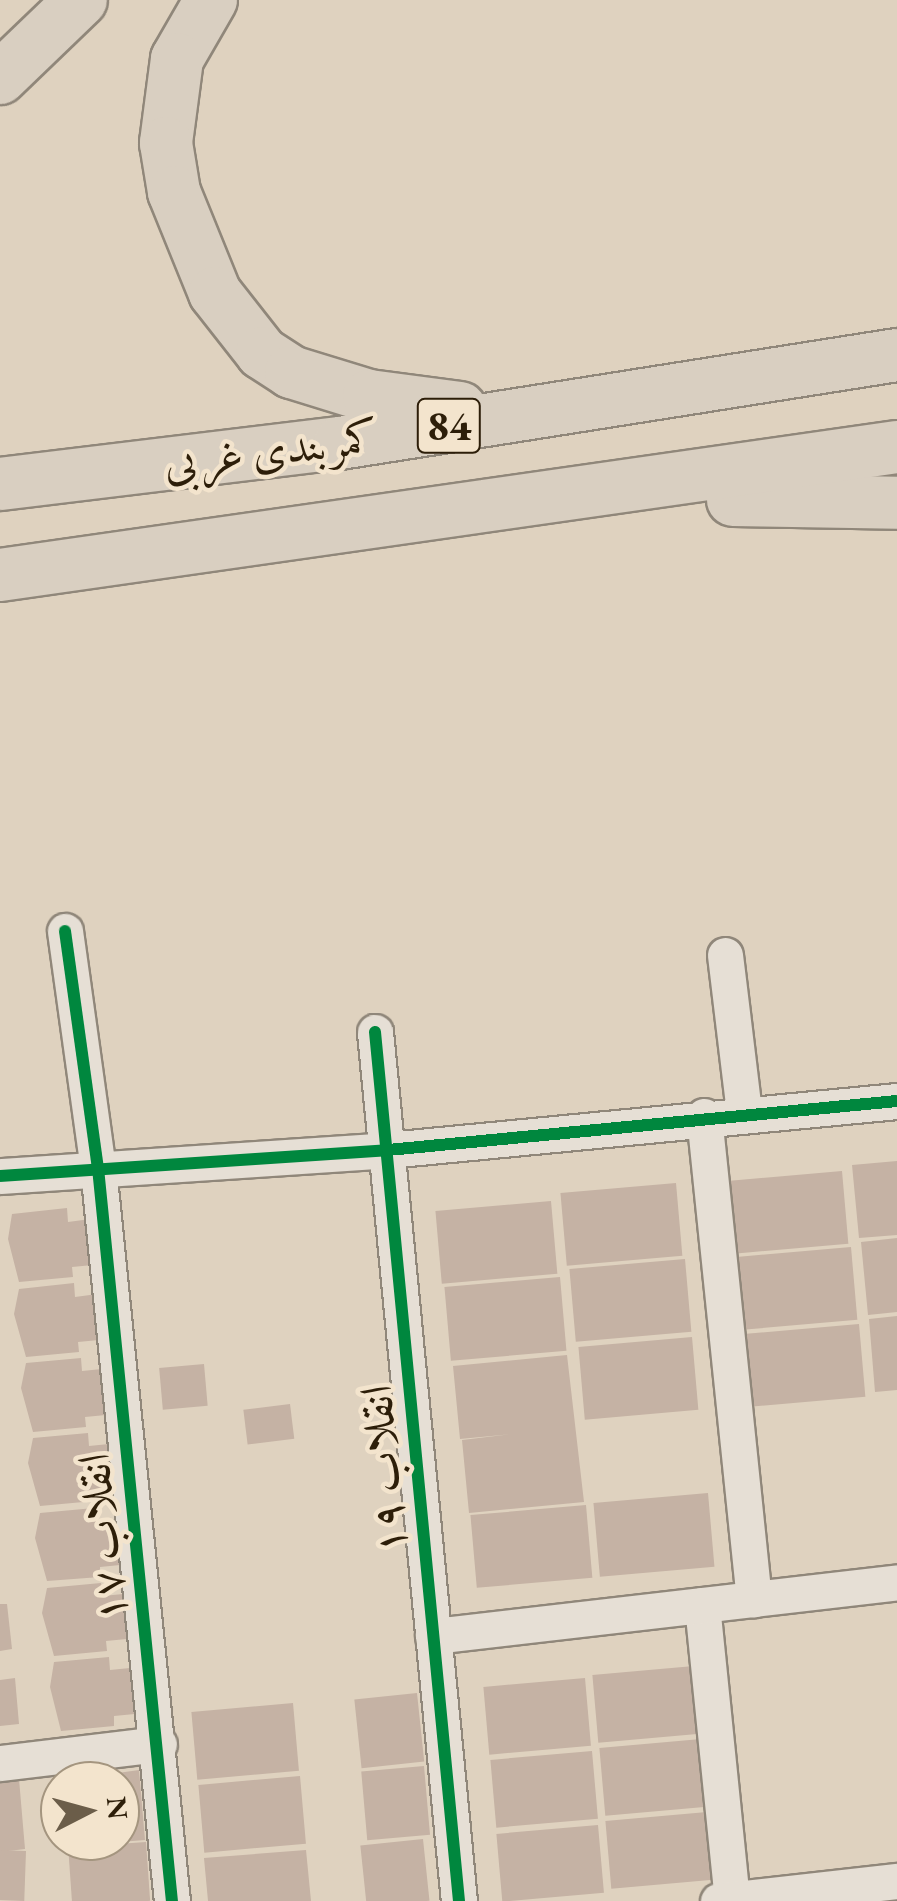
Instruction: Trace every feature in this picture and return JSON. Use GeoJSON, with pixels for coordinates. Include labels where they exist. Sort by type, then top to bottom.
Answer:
{"type":"FeatureCollection","features":[{"type":"Feature","properties":{"kind":"highway"},"geometry":{"type":"LineString","coordinates":[[0,78],[81,0]]}},
{"type":"Feature","properties":{"kind":"highway"},"geometry":{"type":"LineString","coordinates":[[211,0],[177,59],[166,144],[193,246],[239,328],[290,372],[335,388],[516,415]]}},
{"type":"Feature","properties":{"kind":"highway","name":"کمربندی غربی"},"geometry":{"type":"LineString","coordinates":[[0,484],[516,415],[897,355]]}},
{"type":"Feature","properties":{"kind":"highway","name":"کمربندی غربی"},"geometry":{"type":"LineString","coordinates":[[0,576],[897,447]]}},
{"type":"Feature","properties":{"kind":"highway"},"geometry":{"type":"LineString","coordinates":[[587,492],[897,504]]}},
{"type":"Feature","properties":{"kind":"street","name":"انقلاب ۱۷"},"geometry":{"type":"LineString","coordinates":[[65,931],[98,1168],[172,1901]]}},
{"type":"Feature","properties":{"kind":"street"},"geometry":{"type":"LineString","coordinates":[[725,955],[744,1113]]}},
{"type":"Feature","properties":{"kind":"street","name":"انقلاب ۱۹"},"geometry":{"type":"LineString","coordinates":[[375,1032],[459,1901]]}},
{"type":"Feature","properties":{"kind":"street"},"geometry":{"type":"LineString","coordinates":[[0,1176],[388,1150],[704,1116],[897,1101]]}},
{"type":"Feature","properties":{"kind":"street"},"geometry":{"type":"LineString","coordinates":[[704,1116],[754,1599]]}},
{"type":"Feature","properties":{"kind":"street"},"geometry":{"type":"LineString","coordinates":[[434,1636],[897,1582]]}},
{"type":"Feature","properties":{"kind":"street"},"geometry":{"type":"LineString","coordinates":[[702,1606],[728,1900],[897,1881]]}},
{"type":"Feature","properties":{"kind":"street"},"geometry":{"type":"LineString","coordinates":[[0,1762],[159,1744]]}},
{"type":"Feature","properties":{"kind":"building"},"geometry":{"type":"Polygon","coordinates":[[[897,1161],[897,1235],[859,1238],[852,1165],[897,1161]]]}},
{"type":"Feature","properties":{"kind":"building"},"geometry":{"type":"Polygon","coordinates":[[[842,1171],[848,1244],[734,1254],[727,1181],[842,1171]]]}},
{"type":"Feature","properties":{"kind":"building"},"geometry":{"type":"Polygon","coordinates":[[[676,1183],[682,1256],[567,1266],[560,1193],[676,1183]]]}},
{"type":"Feature","properties":{"kind":"building"},"geometry":{"type":"Polygon","coordinates":[[[551,1201],[557,1274],[442,1284],[435,1211],[551,1201]]]}},
{"type":"Feature","properties":{"kind":"building"},"geometry":{"type":"Polygon","coordinates":[[[67,1208],[68,1222],[98,1218],[103,1264],[72,1267],[73,1277],[19,1282],[8,1239],[12,1214],[67,1208]]]}},
{"type":"Feature","properties":{"kind":"building"},"geometry":{"type":"Polygon","coordinates":[[[897,1238],[897,1312],[868,1315],[861,1242],[897,1238]]]}},
{"type":"Feature","properties":{"kind":"building"},"geometry":{"type":"Polygon","coordinates":[[[851,1247],[857,1320],[743,1330],[736,1257],[851,1247]]]}},
{"type":"Feature","properties":{"kind":"building"},"geometry":{"type":"Polygon","coordinates":[[[685,1259],[691,1332],[576,1342],[569,1269],[685,1259]]]}},
{"type":"Feature","properties":{"kind":"building"},"geometry":{"type":"Polygon","coordinates":[[[560,1277],[566,1351],[451,1361],[444,1287],[560,1277]]]}},
{"type":"Feature","properties":{"kind":"building"},"geometry":{"type":"Polygon","coordinates":[[[74,1283],[75,1297],[105,1293],[109,1339],[78,1342],[79,1352],[26,1357],[14,1314],[19,1289],[74,1283]]]}},
{"type":"Feature","properties":{"kind":"building"},"geometry":{"type":"Polygon","coordinates":[[[897,1316],[897,1390],[875,1392],[869,1319],[897,1316]]]}},
{"type":"Feature","properties":{"kind":"building"},"geometry":{"type":"Polygon","coordinates":[[[859,1324],[865,1397],[750,1407],[743,1334],[859,1324]]]}},
{"type":"Feature","properties":{"kind":"building"},"geometry":{"type":"Polygon","coordinates":[[[692,1337],[698,1410],[585,1420],[578,1347],[692,1337]]]}},
{"type":"Feature","properties":{"kind":"building"},"geometry":{"type":"Polygon","coordinates":[[[567,1355],[584,1502],[469,1513],[462,1440],[512,1434],[460,1439],[453,1366],[567,1355]]]}},
{"type":"Feature","properties":{"kind":"building"},"geometry":{"type":"Polygon","coordinates":[[[81,1358],[82,1371],[112,1368],[116,1414],[85,1417],[86,1427],[33,1432],[21,1388],[26,1363],[81,1358]]]}},
{"type":"Feature","properties":{"kind":"building"},"geometry":{"type":"Polygon","coordinates":[[[204,1364],[208,1406],[163,1410],[159,1368],[204,1364]]]}},
{"type":"Feature","properties":{"kind":"building"},"geometry":{"type":"Polygon","coordinates":[[[290,1404],[294,1439],[248,1444],[243,1410],[290,1404]]]}},
{"type":"Feature","properties":{"kind":"building"},"geometry":{"type":"Polygon","coordinates":[[[88,1433],[89,1446],[119,1443],[123,1488],[93,1491],[94,1501],[40,1506],[28,1463],[33,1438],[88,1433]]]}},
{"type":"Feature","properties":{"kind":"building"},"geometry":{"type":"Polygon","coordinates":[[[708,1493],[714,1567],[600,1577],[593,1503],[708,1493]]]}},
{"type":"Feature","properties":{"kind":"building"},"geometry":{"type":"Polygon","coordinates":[[[586,1505],[592,1578],[477,1588],[470,1515],[586,1505]]]}},
{"type":"Feature","properties":{"kind":"building"},"geometry":{"type":"Polygon","coordinates":[[[94,1508],[96,1521],[126,1518],[130,1564],[100,1567],[100,1577],[47,1581],[35,1538],[40,1513],[94,1508]]]}},
{"type":"Feature","properties":{"kind":"building"},"geometry":{"type":"Polygon","coordinates":[[[101,1583],[103,1596],[133,1593],[137,1638],[106,1641],[107,1651],[54,1656],[42,1613],[47,1588],[101,1583]]]}},
{"type":"Feature","properties":{"kind":"building"},"geometry":{"type":"Polygon","coordinates":[[[0,1604],[7,1604],[12,1649],[0,1651],[0,1604]]]}},
{"type":"Feature","properties":{"kind":"building"},"geometry":{"type":"Polygon","coordinates":[[[109,1657],[110,1670],[140,1667],[145,1713],[114,1716],[114,1726],[61,1731],[50,1687],[54,1662],[109,1657]]]}},
{"type":"Feature","properties":{"kind":"building"},"geometry":{"type":"Polygon","coordinates":[[[694,1666],[700,1734],[598,1743],[592,1675],[694,1666]]]}},
{"type":"Feature","properties":{"kind":"building"},"geometry":{"type":"Polygon","coordinates":[[[15,1678],[19,1724],[0,1726],[0,1680],[15,1678]]]}},
{"type":"Feature","properties":{"kind":"building"},"geometry":{"type":"Polygon","coordinates":[[[585,1678],[591,1746],[489,1755],[483,1687],[585,1678]]]}},
{"type":"Feature","properties":{"kind":"building"},"geometry":{"type":"Polygon","coordinates":[[[417,1693],[424,1762],[362,1768],[354,1700],[417,1693]]]}},
{"type":"Feature","properties":{"kind":"building"},"geometry":{"type":"Polygon","coordinates":[[[293,1703],[299,1771],[197,1780],[191,1712],[293,1703]]]}},
{"type":"Feature","properties":{"kind":"building"},"geometry":{"type":"Polygon","coordinates":[[[701,1739],[707,1807],[605,1816],[599,1748],[701,1739]]]}},
{"type":"Feature","properties":{"kind":"building"},"geometry":{"type":"Polygon","coordinates":[[[592,1751],[598,1819],[496,1828],[490,1760],[592,1751]]]}},
{"type":"Feature","properties":{"kind":"building"},"geometry":{"type":"Polygon","coordinates":[[[424,1766],[430,1835],[367,1840],[361,1771],[424,1766]]]}},
{"type":"Feature","properties":{"kind":"building"},"geometry":{"type":"Polygon","coordinates":[[[300,1776],[306,1844],[204,1853],[198,1785],[300,1776]]]}},
{"type":"Feature","properties":{"kind":"building"},"geometry":{"type":"Polygon","coordinates":[[[19,1779],[25,1849],[0,1852],[0,1781],[19,1779]]]}},
{"type":"Feature","properties":{"kind":"building"},"geometry":{"type":"Polygon","coordinates":[[[140,1782],[145,1840],[140,1840],[140,1782]]]}},
{"type":"Feature","properties":{"kind":"building"},"geometry":{"type":"Polygon","coordinates":[[[707,1812],[713,1880],[611,1889],[605,1821],[707,1812]]]}},
{"type":"Feature","properties":{"kind":"building"},"geometry":{"type":"Polygon","coordinates":[[[598,1825],[604,1893],[502,1901],[496,1834],[598,1825]]]}},
{"type":"Feature","properties":{"kind":"building"},"geometry":{"type":"Polygon","coordinates":[[[423,1839],[429,1901],[366,1901],[360,1846],[423,1839]]]}},
{"type":"Feature","properties":{"kind":"building"},"geometry":{"type":"Polygon","coordinates":[[[140,1842],[146,1842],[150,1901],[72,1901],[69,1861],[140,1861],[140,1842]]]}},
{"type":"Feature","properties":{"kind":"building"},"geometry":{"type":"Polygon","coordinates":[[[0,1850],[26,1851],[24,1901],[0,1900],[0,1850]]]}},
{"type":"Feature","properties":{"kind":"building"},"geometry":{"type":"Polygon","coordinates":[[[306,1850],[311,1901],[208,1901],[204,1858],[306,1850]]]}},
{"type":"Feature","properties":{"kind":"cycle path"},"geometry":{"type":"LineString","coordinates":[[65,931],[98,1168],[172,1901]]}},
{"type":"Feature","properties":{"kind":"cycle path"},"geometry":{"type":"LineString","coordinates":[[375,1032],[459,1901]]}},
{"type":"Feature","properties":{"kind":"cycle path"},"geometry":{"type":"LineString","coordinates":[[0,1176],[388,1150],[897,1101]]}}]}
